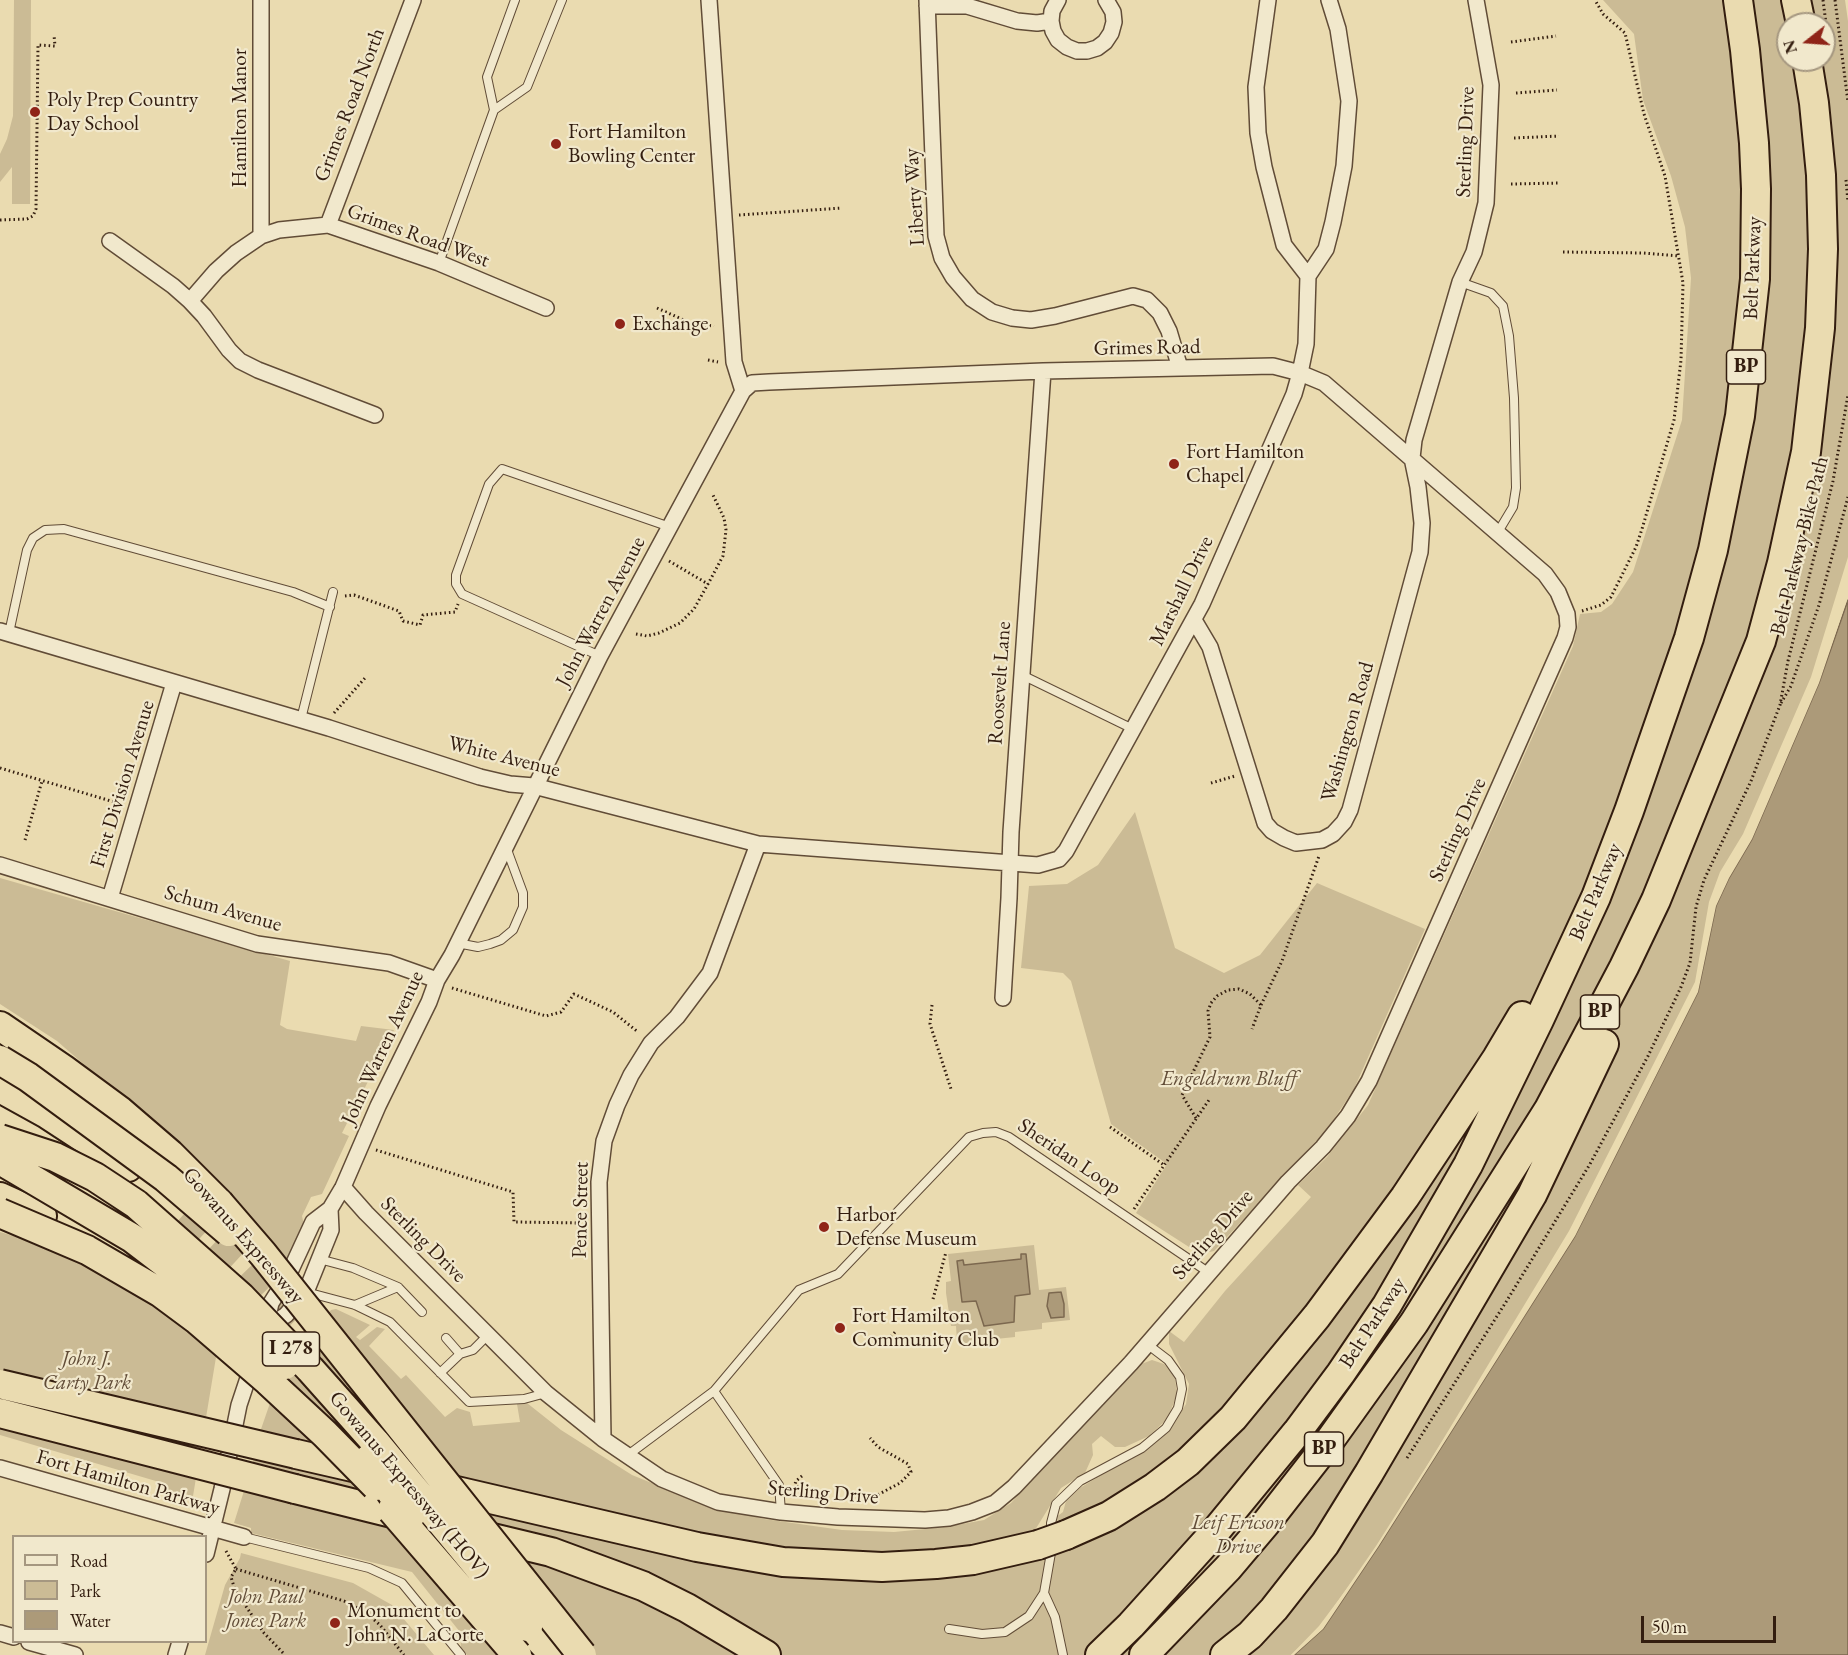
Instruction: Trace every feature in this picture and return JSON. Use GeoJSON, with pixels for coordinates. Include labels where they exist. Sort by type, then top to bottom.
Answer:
{"type":"FeatureCollection","features":[{"type":"Feature","properties":{"kind":"highway","name":"Belt Parkway"},"geometry":{"type":"LineString","coordinates":[[1100,1655],[1131,1625],[1214,1533],[1297,1432],[1387,1305],[1468,1165],[1596,897],[1661,724],[1689,638],[1713,550],[1740,416],[1752,325],[1755,279],[1754,143],[1738,0]]}},
{"type":"Feature","properties":{"kind":"highway","name":"Belt Parkway"},"geometry":{"type":"LineString","coordinates":[[1144,1655],[1228,1568],[1323,1450],[1414,1323],[1549,1109],[1624,967],[1656,900],[1761,641],[1782,563],[1803,463],[1820,328],[1823,249],[1821,175],[1809,72]]}},
{"type":"Feature","properties":{"kind":"highway"},"geometry":{"type":"LineString","coordinates":[[1225,1655],[1250,1635],[1325,1544],[1532,1195],[1664,919],[1714,796],[1746,679]]}},
{"type":"Feature","properties":{"kind":"highway"},"geometry":{"type":"LineString","coordinates":[[0,1384],[674,1542],[783,1562],[882,1567],[936,1564],[973,1560],[1038,1545],[1066,1535],[1109,1516],[1155,1487],[1188,1462],[1225,1425],[1317,1316],[1398,1206],[1497,1058],[1529,1004],[1576,915],[1661,724]]}},
{"type":"Feature","properties":{"kind":"highway","name":"Gowanus Expressway"},"geometry":{"type":"LineString","coordinates":[[0,1026],[120,1111],[170,1154],[219,1203],[305,1299],[582,1655]]}},
{"type":"Feature","properties":{"kind":"highway"},"geometry":{"type":"LineString","coordinates":[[0,1060],[28,1077],[166,1178],[305,1299]]}},
{"type":"Feature","properties":{"kind":"highway"},"geometry":{"type":"LineString","coordinates":[[0,1088],[76,1131],[159,1189]]}},
{"type":"Feature","properties":{"kind":"highway","name":"Gowanus Expressway (HOV)"},"geometry":{"type":"LineString","coordinates":[[0,1138],[55,1157],[95,1176],[136,1204],[241,1297],[310,1369],[375,1442],[551,1655]]}},
{"type":"Feature","properties":{"kind":"highway"},"geometry":{"type":"LineString","coordinates":[[0,1160],[132,1238],[183,1277],[289,1368],[364,1452],[409,1519]]}},
{"type":"Feature","properties":{"kind":"highway"},"geometry":{"type":"LineString","coordinates":[[0,1197],[97,1240],[132,1261],[178,1291],[243,1346]]}},
{"type":"Feature","properties":{"kind":"highway","name":"I 278"},"geometry":{"type":"LineString","coordinates":[[0,1213],[87,1250],[161,1293],[187,1312],[268,1381],[325,1434],[409,1519],[528,1655]]}},
{"type":"Feature","properties":{"kind":"highway","name":"I 278"},"geometry":{"type":"LineString","coordinates":[[0,1225],[84,1260],[154,1293],[243,1346],[278,1380],[518,1655]]}},
{"type":"Feature","properties":{"kind":"highway"},"geometry":{"type":"LineString","coordinates":[[0,1413],[551,1552],[616,1575],[687,1608],[766,1655]]}},
{"type":"Feature","properties":{"kind":"highway"},"geometry":{"type":"LineString","coordinates":[[1160,1655],[1228,1568]]}},
{"type":"Feature","properties":{"kind":"street","name":"Hamilton Manor"},"geometry":{"type":"LineString","coordinates":[[261,0],[261,236]]}},
{"type":"Feature","properties":{"kind":"street","name":"Grimes Road North"},"geometry":{"type":"LineString","coordinates":[[328,225],[413,0]]}},
{"type":"Feature","properties":{"kind":"street"},"geometry":{"type":"LineString","coordinates":[[709,0],[734,362],[742,391]]}},
{"type":"Feature","properties":{"kind":"street"},"geometry":{"type":"LineString","coordinates":[[1058,0],[1052,11],[1053,31],[1066,47],[1077,51],[1097,48],[1106,42],[1114,22],[1113,12],[1106,0]]}},
{"type":"Feature","properties":{"kind":"street"},"geometry":{"type":"LineString","coordinates":[[1268,0],[1256,87],[1258,132],[1264,167],[1284,244],[1308,276],[1326,249],[1333,222],[1344,166],[1349,101],[1338,29],[1329,0]]}},
{"type":"Feature","properties":{"kind":"street","name":"Sterling Drive"},"geometry":{"type":"LineString","coordinates":[[1412,458],[1418,423],[1460,282],[1474,252],[1486,203],[1491,85],[1476,0]]}},
{"type":"Feature","properties":{"kind":"street"},"geometry":{"type":"LineString","coordinates":[[927,3],[967,6],[1017,21],[1037,23],[1051,21]]}},
{"type":"Feature","properties":{"kind":"street","name":"Liberty Way"},"geometry":{"type":"LineString","coordinates":[[927,3],[936,236],[942,258],[953,277],[972,299],[992,312],[1012,318],[1031,320],[1055,316],[1133,296],[1148,300],[1160,313],[1169,332],[1180,368]]}},
{"type":"Feature","properties":{"kind":"street","name":"Grimes Road West"},"geometry":{"type":"LineString","coordinates":[[190,301],[216,271],[236,253],[261,236],[279,230],[328,225],[438,263],[546,308]]}},
{"type":"Feature","properties":{"kind":"street"},"geometry":{"type":"LineString","coordinates":[[110,241],[190,301],[240,361],[375,415]]}},
{"type":"Feature","properties":{"kind":"street","name":"Marshall Drive"},"geometry":{"type":"LineString","coordinates":[[1010,863],[1038,865],[1059,859],[1066,851],[1194,620],[1290,402],[1300,373],[1306,344],[1308,276]]}},
{"type":"Feature","properties":{"kind":"street","name":"Grimes Road"},"geometry":{"type":"LineString","coordinates":[[742,391],[752,383],[1043,371],[1274,366],[1324,383],[1498,532]]}},
{"type":"Feature","properties":{"kind":"street","name":"Roosevelt Lane"},"geometry":{"type":"LineString","coordinates":[[1004,998],[1010,863],[1043,371]]}},
{"type":"Feature","properties":{"kind":"street","name":"John Warren Avenue"},"geometry":{"type":"LineString","coordinates":[[207,1550],[239,1405],[266,1329],[271,1303],[288,1276],[313,1222],[330,1209],[343,1187],[378,1106],[429,1002],[437,980],[534,786],[600,656],[742,391]]}},
{"type":"Feature","properties":{"kind":"street","name":"Washington Road"},"geometry":{"type":"LineString","coordinates":[[1194,620],[1210,647],[1265,823],[1272,831],[1296,843],[1322,840],[1333,834],[1344,822],[1350,810],[1420,552],[1421,514],[1412,458]]}},
{"type":"Feature","properties":{"kind":"street"},"geometry":{"type":"LineString","coordinates":[[1498,532],[1545,574],[1558,592],[1567,614]]}},
{"type":"Feature","properties":{"kind":"street","name":"Sterling Drive"},"geometry":{"type":"LineString","coordinates":[[343,1187],[366,1213],[546,1393],[603,1438],[662,1479],[718,1502],[781,1512],[858,1518],[925,1521],[950,1518],[996,1503],[1147,1344],[1208,1272],[1288,1182],[1323,1147],[1348,1116],[1369,1081],[1565,638],[1568,627],[1567,614]]}},
{"type":"Feature","properties":{"kind":"street","name":"White Avenue"},"geometry":{"type":"LineString","coordinates":[[4,632],[301,719],[480,777],[510,784],[534,786],[758,844],[1010,863]]}},
{"type":"Feature","properties":{"kind":"street","name":"First Division Avenue"},"geometry":{"type":"LineString","coordinates":[[110,898],[174,683]]}},
{"type":"Feature","properties":{"kind":"street","name":"Pence Street"},"geometry":{"type":"LineString","coordinates":[[603,1438],[599,1182],[604,1141],[631,1075],[651,1043],[677,1017],[710,973],[758,844]]}},
{"type":"Feature","properties":{"kind":"street","name":"Schum Avenue"},"geometry":{"type":"LineString","coordinates":[[0,865],[257,944],[389,963],[437,980]]}},
{"type":"Feature","properties":{"kind":"street","name":"John Warren Avenue"},"geometry":{"type":"LineString","coordinates":[[266,1329],[305,1299],[331,1230],[330,1209]]}},
{"type":"Feature","properties":{"kind":"street","name":"Fort Hamilton Parkway"},"geometry":{"type":"LineString","coordinates":[[0,1468],[244,1537]]}},
{"type":"Feature","properties":{"kind":"street"},"geometry":{"type":"LineString","coordinates":[[36,1643],[75,1655]]}},
{"type":"Feature","properties":{"kind":"lane"},"geometry":{"type":"LineString","coordinates":[[438,263],[494,110],[487,77],[515,0]]}},
{"type":"Feature","properties":{"kind":"lane"},"geometry":{"type":"LineString","coordinates":[[494,110],[527,87],[562,0]]}},
{"type":"Feature","properties":{"kind":"lane"},"geometry":{"type":"LineString","coordinates":[[1460,282],[1491,293],[1503,306],[1509,336],[1514,398],[1516,488],[1513,507],[1498,532]]}},
{"type":"Feature","properties":{"kind":"lane"},"geometry":{"type":"LineString","coordinates":[[600,656],[462,594],[456,584],[456,575],[489,484],[502,469],[670,527]]}},
{"type":"Feature","properties":{"kind":"lane"},"geometry":{"type":"LineString","coordinates":[[4,632],[27,550],[33,538],[45,530],[64,529],[293,592],[330,607]]}},
{"type":"Feature","properties":{"kind":"lane"},"geometry":{"type":"LineString","coordinates":[[301,719],[333,592]]}},
{"type":"Feature","properties":{"kind":"lane"},"geometry":{"type":"LineString","coordinates":[[1022,675],[1132,729]]}},
{"type":"Feature","properties":{"kind":"lane"},"geometry":{"type":"LineString","coordinates":[[457,943],[478,947],[501,940],[513,930],[524,907],[523,893],[506,845]]}},
{"type":"Feature","properties":{"kind":"lane","name":"Sheridan Loop"},"geometry":{"type":"LineString","coordinates":[[628,1455],[714,1391],[799,1290],[838,1274],[969,1137],[996,1132],[1010,1137],[1208,1272]]}},
{"type":"Feature","properties":{"kind":"lane"},"geometry":{"type":"LineString","coordinates":[[319,1259],[353,1268],[398,1287],[422,1312]]}},
{"type":"Feature","properties":{"kind":"lane"},"geometry":{"type":"LineString","coordinates":[[355,1305],[398,1287]]}},
{"type":"Feature","properties":{"kind":"lane"},"geometry":{"type":"LineString","coordinates":[[305,1299],[355,1305],[390,1322],[469,1402],[524,1399],[546,1393]]}},
{"type":"Feature","properties":{"kind":"lane"},"geometry":{"type":"LineString","coordinates":[[440,1373],[460,1353],[473,1350],[489,1334]]}},
{"type":"Feature","properties":{"kind":"lane"},"geometry":{"type":"LineString","coordinates":[[446,1338],[460,1353]]}},
{"type":"Feature","properties":{"kind":"lane"},"geometry":{"type":"LineString","coordinates":[[949,1629],[982,1634],[1005,1632],[1029,1616],[1044,1593],[1052,1551],[1051,1523],[1056,1504],[1080,1481],[1142,1448],[1166,1428],[1178,1408],[1182,1389],[1180,1377],[1168,1360],[1147,1344]]}},
{"type":"Feature","properties":{"kind":"lane"},"geometry":{"type":"LineString","coordinates":[[714,1391],[778,1485],[781,1512]]}},
{"type":"Feature","properties":{"kind":"lane"},"geometry":{"type":"LineString","coordinates":[[244,1537],[369,1568],[402,1583],[461,1655]]}},
{"type":"Feature","properties":{"kind":"lane"},"geometry":{"type":"LineString","coordinates":[[1044,1593],[1055,1617],[1063,1655]]}},
{"type":"Feature","properties":{"kind":"path"},"geometry":{"type":"LineString","coordinates":[[1567,614],[1587,610],[1606,602],[1611,597],[1636,547],[1674,420],[1681,360],[1683,283],[1665,176],[1644,114],[1624,33],[1603,14],[1595,0]]}},
{"type":"Feature","properties":{"kind":"path"},"geometry":{"type":"LineString","coordinates":[[1835,0],[1848,102]]}},
{"type":"Feature","properties":{"kind":"path"},"geometry":{"type":"LineString","coordinates":[[0,220],[27,219],[33,216],[36,208],[38,45],[55,46],[54,36]]}},
{"type":"Feature","properties":{"kind":"path"},"geometry":{"type":"LineString","coordinates":[[1511,42],[1556,36]]}},
{"type":"Feature","properties":{"kind":"path"},"geometry":{"type":"LineString","coordinates":[[1516,93],[1557,90]]}},
{"type":"Feature","properties":{"kind":"path"},"geometry":{"type":"LineString","coordinates":[[1514,138],[1559,136]]}},
{"type":"Feature","properties":{"kind":"path"},"geometry":{"type":"LineString","coordinates":[[1511,184],[1560,183]]}},
{"type":"Feature","properties":{"kind":"path"},"geometry":{"type":"LineString","coordinates":[[738,215],[842,208]]}},
{"type":"Feature","properties":{"kind":"path"},"geometry":{"type":"LineString","coordinates":[[1563,252],[1679,256]]}},
{"type":"Feature","properties":{"kind":"path"},"geometry":{"type":"LineString","coordinates":[[657,309],[706,330]]}},
{"type":"Feature","properties":{"kind":"path","name":"Belt Parkway Bike Path"},"geometry":{"type":"LineString","coordinates":[[1848,395],[1833,481],[1788,661],[1780,705],[1791,686],[1819,604],[1848,497]]}},
{"type":"Feature","properties":{"kind":"path"},"geometry":{"type":"LineString","coordinates":[[636,634],[647,636],[659,633],[680,623],[694,609],[708,584],[723,556],[726,537],[724,518],[712,493]]}},
{"type":"Feature","properties":{"kind":"path"},"geometry":{"type":"LineString","coordinates":[[667,560],[708,584]]}},
{"type":"Feature","properties":{"kind":"path"},"geometry":{"type":"LineString","coordinates":[[342,598],[346,595],[354,595],[399,611],[403,621],[420,625],[423,615],[455,612],[462,594]]}},
{"type":"Feature","properties":{"kind":"path"},"geometry":{"type":"LineString","coordinates":[[334,713],[365,678]]}},
{"type":"Feature","properties":{"kind":"path"},"geometry":{"type":"LineString","coordinates":[[0,768],[137,808]]}},
{"type":"Feature","properties":{"kind":"path"},"geometry":{"type":"LineString","coordinates":[[1211,783],[1241,774]]}},
{"type":"Feature","properties":{"kind":"path"},"geometry":{"type":"LineString","coordinates":[[25,840],[42,781]]}},
{"type":"Feature","properties":{"kind":"path"},"geometry":{"type":"LineString","coordinates":[[1252,1029],[1260,1005],[1282,961],[1322,848]]}},
{"type":"Feature","properties":{"kind":"path"},"geometry":{"type":"LineString","coordinates":[[452,988],[546,1016],[561,1011],[574,994],[613,1012],[651,1043]]}},
{"type":"Feature","properties":{"kind":"path"},"geometry":{"type":"LineString","coordinates":[[1196,1118],[1182,1095],[1210,1037],[1208,1011],[1211,1003],[1216,996],[1228,990],[1239,989],[1250,994],[1260,1005]]}},
{"type":"Feature","properties":{"kind":"path"},"geometry":{"type":"LineString","coordinates":[[932,1005],[930,1024],[951,1089]]}},
{"type":"Feature","properties":{"kind":"path"},"geometry":{"type":"LineString","coordinates":[[1128,1218],[1209,1100]]}},
{"type":"Feature","properties":{"kind":"path"},"geometry":{"type":"LineString","coordinates":[[1110,1127],[1164,1165]]}},
{"type":"Feature","properties":{"kind":"path"},"geometry":{"type":"LineString","coordinates":[[370,1149],[513,1192],[514,1222],[577,1224],[600,1222]]}},
{"type":"Feature","properties":{"kind":"path"},"geometry":{"type":"LineString","coordinates":[[933,1299],[946,1252]]}},
{"type":"Feature","properties":{"kind":"path"},"geometry":{"type":"LineString","coordinates":[[888,1340],[896,1331]]}},
{"type":"Feature","properties":{"kind":"path"},"geometry":{"type":"LineString","coordinates":[[861,1504],[900,1483],[911,1472],[908,1464],[878,1447],[870,1438]]}},
{"type":"Feature","properties":{"kind":"path"},"geometry":{"type":"LineString","coordinates":[[802,1476],[796,1480],[795,1484],[803,1496],[810,1501]]}},
{"type":"Feature","properties":{"kind":"path"},"geometry":{"type":"LineString","coordinates":[[226,1551],[236,1569],[344,1601],[364,1611],[380,1624],[404,1655]]}},
{"type":"Feature","properties":{"kind":"path"},"geometry":{"type":"LineString","coordinates":[[236,1569],[231,1577],[235,1590],[264,1633],[285,1655]]}},
{"type":"Feature","properties":{"kind":"green space"},"geometry":{"type":"Polygon","coordinates":[[[14,0],[31,0],[30,204],[12,204],[12,167],[0,182],[0,154],[13,116],[14,0]]]}},
{"type":"Feature","properties":{"kind":"green space","name":"Leif Ericson Drive"},"geometry":{"type":"Polygon","coordinates":[[[1603,0],[1845,0],[1848,21],[1848,557],[1811,677],[1743,834],[1720,872],[1709,902],[1695,982],[1569,1231],[1378,1547],[1319,1626],[1291,1655],[467,1655],[461,1648],[460,1632],[412,1572],[251,1533],[251,1528],[234,1523],[262,1433],[260,1432],[279,1377],[331,1310],[336,1309],[370,1325],[356,1337],[360,1340],[377,1327],[385,1329],[369,1346],[401,1379],[406,1375],[445,1417],[457,1408],[470,1412],[473,1426],[520,1422],[517,1404],[522,1401],[561,1430],[632,1475],[696,1501],[764,1519],[842,1530],[894,1532],[946,1527],[984,1520],[1011,1503],[1136,1366],[1152,1360],[1164,1364],[1175,1377],[1177,1395],[1167,1419],[1149,1436],[1125,1447],[1115,1447],[1101,1436],[1092,1444],[1093,1455],[1085,1473],[1061,1488],[1035,1530],[1040,1529],[1063,1512],[1066,1501],[1080,1488],[1160,1439],[1170,1430],[1186,1404],[1189,1384],[1169,1344],[1169,1331],[1184,1342],[1225,1291],[1311,1197],[1298,1185],[1327,1157],[1368,1105],[1573,646],[1580,614],[1601,612],[1612,604],[1633,572],[1682,420],[1691,278],[1685,227],[1671,176],[1643,100],[1634,34],[1603,0]]]}},
{"type":"Feature","properties":{"kind":"green space","name":"Engeldrum Bluff"},"geometry":{"type":"Polygon","coordinates":[[[1135,812],[1175,948],[1224,973],[1260,955],[1317,883],[1425,929],[1354,1089],[1328,1128],[1214,1251],[1200,1254],[1136,1213],[1167,1164],[1111,1124],[1071,981],[1063,973],[1021,968],[1029,886],[1067,884],[1098,865],[1135,812]]]}},
{"type":"Feature","properties":{"kind":"green space"},"geometry":{"type":"Polygon","coordinates":[[[0,878],[290,961],[280,1025],[287,1029],[356,1041],[361,1026],[394,1030],[342,1133],[349,1136],[322,1194],[311,1197],[302,1216],[305,1230],[285,1263],[142,1115],[57,1041],[0,1004],[0,878]]]}},
{"type":"Feature","properties":{"kind":"green space","name":"John J. Carty Park"},"geometry":{"type":"Polygon","coordinates":[[[0,1232],[143,1272],[225,1303],[193,1496],[165,1490],[166,1484],[0,1435],[0,1232]]]}},
{"type":"Feature","properties":{"kind":"green space"},"geometry":{"type":"Polygon","coordinates":[[[1034,1245],[1039,1290],[1066,1287],[1070,1320],[1042,1323],[1042,1329],[1015,1332],[1015,1337],[986,1340],[986,1343],[982,1344],[976,1342],[961,1344],[957,1341],[956,1326],[951,1326],[946,1293],[946,1282],[951,1281],[948,1254],[1034,1245]]]}},
{"type":"Feature","properties":{"kind":"green space","name":"John Paul Jones Park"},"geometry":{"type":"Polygon","coordinates":[[[241,1553],[353,1583],[392,1605],[434,1655],[205,1655],[225,1585],[241,1553]]]}},
{"type":"Feature","properties":{"kind":"water"},"geometry":{"type":"Polygon","coordinates":[[[1848,600],[1848,1655],[1294,1655],[1323,1629],[1378,1547],[1575,1236],[1698,992],[1716,906],[1729,878],[1752,839],[1819,683],[1848,600]]]}},
{"type":"Feature","properties":{"kind":"water"},"geometry":{"type":"Polygon","coordinates":[[[1021,1254],[1026,1254],[1030,1294],[1015,1296],[1014,1322],[984,1326],[976,1301],[962,1302],[957,1261],[963,1260],[964,1265],[1021,1259],[1021,1254]]]}},
{"type":"Feature","properties":{"kind":"water"},"geometry":{"type":"Polygon","coordinates":[[[1061,1292],[1064,1317],[1051,1318],[1047,1306],[1049,1293],[1061,1292]]]}},
{"type":"Feature","properties":{"kind":"pier"},"geometry":{"type":"Polygon","coordinates":[[[1848,597],[1819,683],[1752,839],[1729,878],[1716,906],[1698,992],[1575,1236],[1378,1547],[1323,1629],[1294,1655],[1291,1655],[1320,1627],[1376,1546],[1573,1235],[1695,991],[1713,905],[1726,876],[1749,837],[1817,682],[1845,599],[1848,597]]]}},
{"type":"Feature","properties":{"kind":"tunnel"},"geometry":{"type":"LineString","coordinates":[[186,1212],[241,1263],[322,1346]]}},
{"type":"Feature","properties":{"kind":"place","name":"Poly Prep Country Day School"},"geometry":{"type":"Point","coordinates":[35,112]}},
{"type":"Feature","properties":{"kind":"place","name":"Fort Hamilton Bowling Center"},"geometry":{"type":"Point","coordinates":[556,144]}},
{"type":"Feature","properties":{"kind":"place","name":"Exchange"},"geometry":{"type":"Point","coordinates":[620,324]}},
{"type":"Feature","properties":{"kind":"place","name":"Fort Hamilton Chapel"},"geometry":{"type":"Point","coordinates":[1174,464]}},
{"type":"Feature","properties":{"kind":"place","name":"Harbor Defense Museum"},"geometry":{"type":"Point","coordinates":[824,1227]}},
{"type":"Feature","properties":{"kind":"place","name":"Fort Hamilton Community Club"},"geometry":{"type":"Point","coordinates":[840,1328]}},
{"type":"Feature","properties":{"kind":"place","name":"Monument to John N. LaCorte"},"geometry":{"type":"Point","coordinates":[335,1623]}}]}
